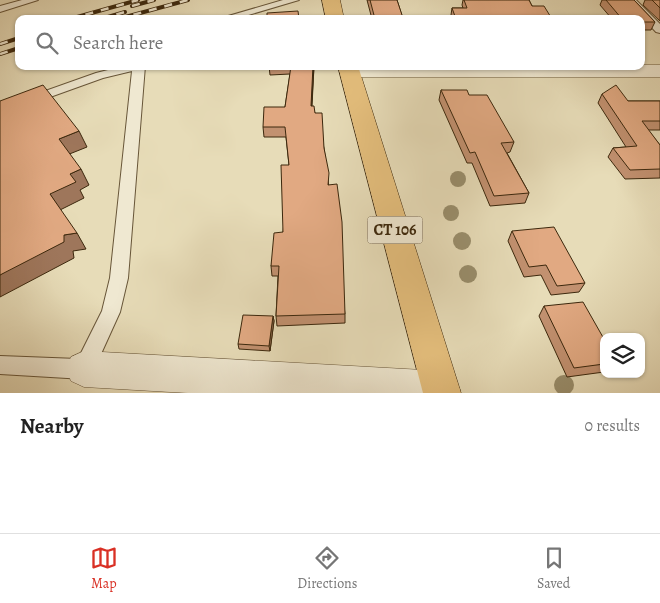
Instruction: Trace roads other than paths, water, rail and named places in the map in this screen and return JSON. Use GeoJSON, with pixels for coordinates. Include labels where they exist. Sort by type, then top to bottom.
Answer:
{"type":"FeatureCollection","features":[{"type":"Feature","properties":{"kind":"main road"},"geometry":{"type":"LineString","coordinates":[[331,0],[334,15]]}},
{"type":"Feature","properties":{"kind":"main road","name":"CT 106"},"geometry":{"type":"LineString","coordinates":[[348,70],[441,391]]}},
{"type":"Feature","properties":{"kind":"street"},"geometry":{"type":"LineString","coordinates":[[504,70],[660,71]]}},
{"type":"Feature","properties":{"kind":"street"},"geometry":{"type":"LineString","coordinates":[[84,369],[441,391]]}},
{"type":"Feature","properties":{"kind":"lane"},"geometry":{"type":"LineString","coordinates":[[0,9],[33,0]]}},
{"type":"Feature","properties":{"kind":"lane"},"geometry":{"type":"LineString","coordinates":[[238,15],[294,0]]}},
{"type":"Feature","properties":{"kind":"lane"},"geometry":{"type":"LineString","coordinates":[[631,0],[660,30]]}},
{"type":"Feature","properties":{"kind":"lane"},"geometry":{"type":"LineString","coordinates":[[0,111],[100,74],[122,70]]}},
{"type":"Feature","properties":{"kind":"lane"},"geometry":{"type":"LineString","coordinates":[[0,366],[84,369],[111,312],[119,278],[139,70]]}},
{"type":"Feature","properties":{"kind":"railway"},"geometry":{"type":"LineString","coordinates":[[84,15],[138,0]]}},
{"type":"Feature","properties":{"kind":"railway"},"geometry":{"type":"LineString","coordinates":[[132,6],[154,0]]}},
{"type":"Feature","properties":{"kind":"railway"},"geometry":{"type":"LineString","coordinates":[[133,15],[188,0]]}},
{"type":"Feature","properties":{"kind":"railway"},"geometry":{"type":"LineString","coordinates":[[115,15],[125,12]]}},
{"type":"Feature","properties":{"kind":"railway"},"geometry":{"type":"LineString","coordinates":[[0,44],[15,39]]}},
{"type":"Feature","properties":{"kind":"railway"},"geometry":{"type":"LineString","coordinates":[[0,54],[15,49]]}}]}
